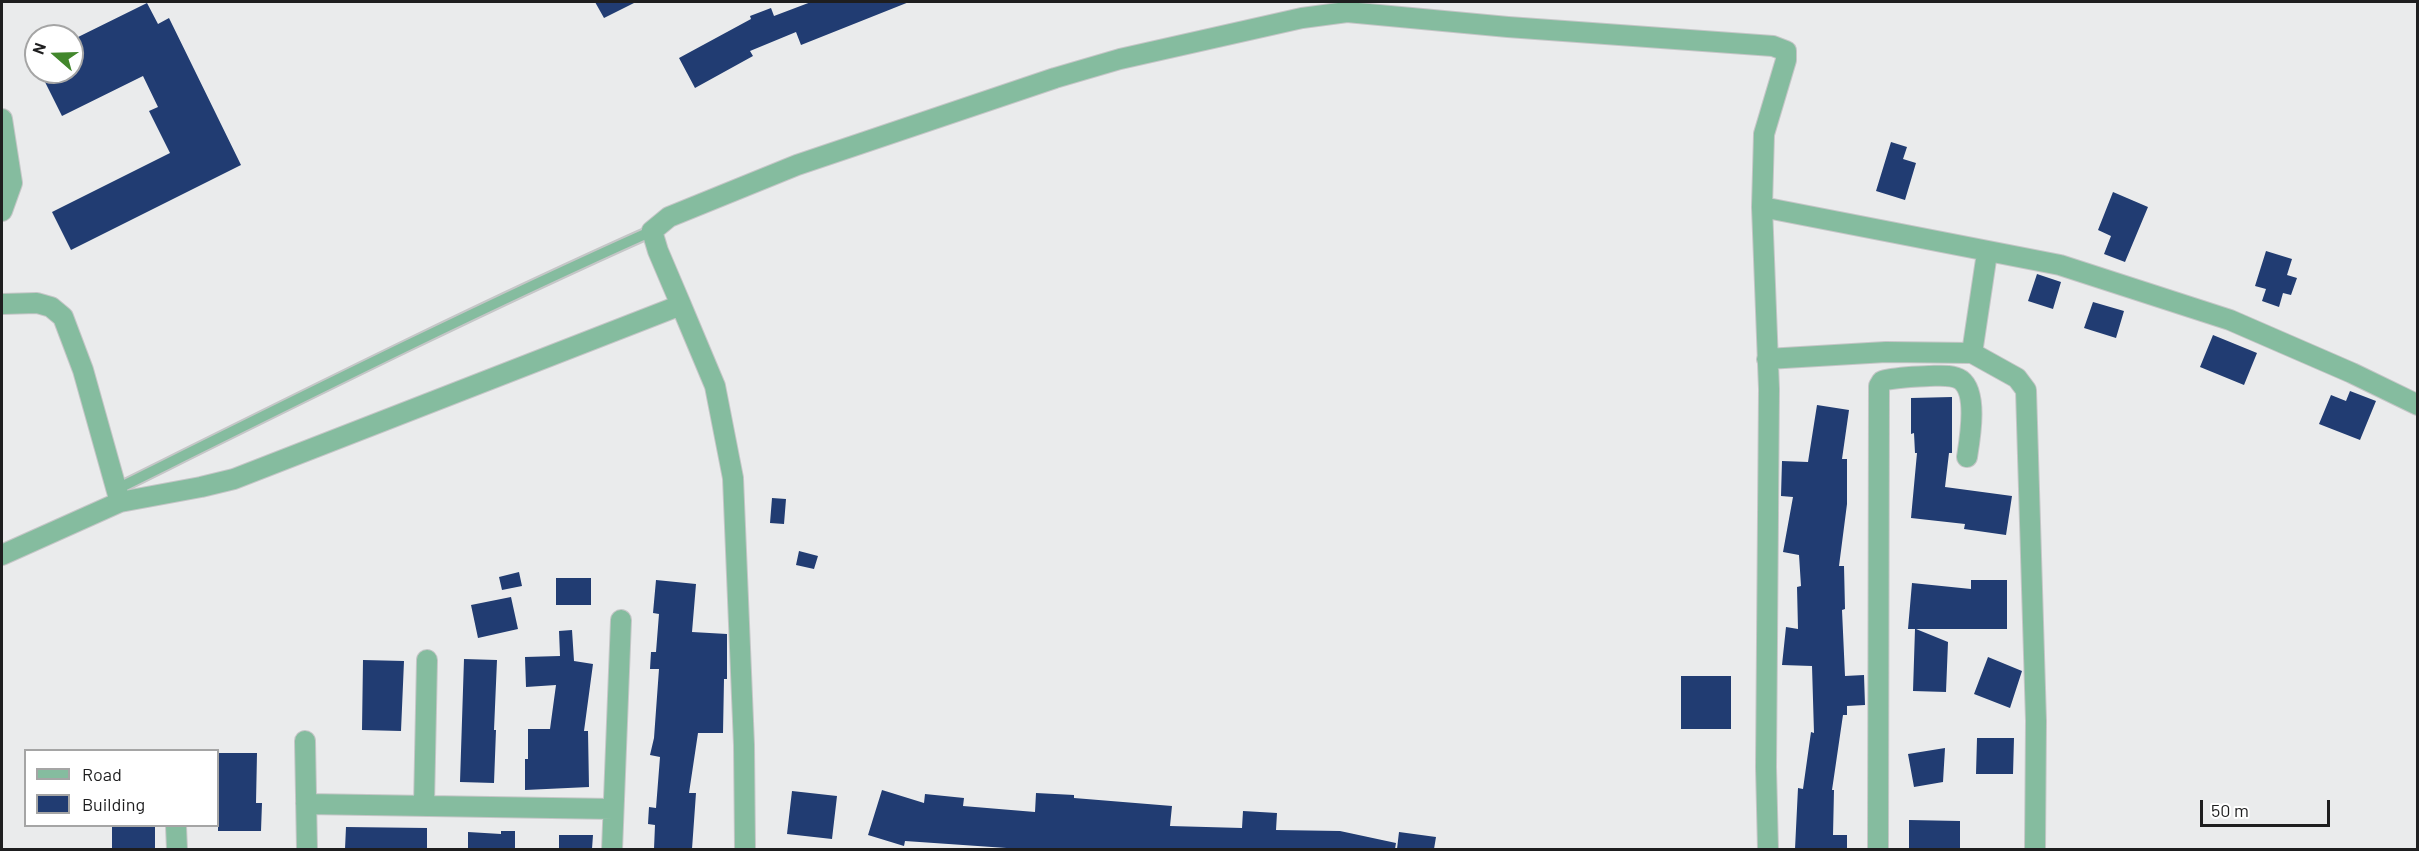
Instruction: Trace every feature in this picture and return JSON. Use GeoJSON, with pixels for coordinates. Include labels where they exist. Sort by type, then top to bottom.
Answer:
{"type":"FeatureCollection","features":[{"type":"Feature","properties":{"kind":"street"},"geometry":{"type":"LineString","coordinates":[[745,849],[744,745],[734,478],[715,386],[658,251],[652,231],[669,217],[797,165],[1055,78],[1120,59],[1238,32],[1302,18],[1347,12],[1508,27],[1773,46],[1786,51],[1786,60],[1764,134],[1762,207],[1767,359],[1766,774],[1768,849]]}},
{"type":"Feature","properties":{"kind":"street"},"geometry":{"type":"LineString","coordinates":[[2,120],[12,183],[2,212]]}},
{"type":"Feature","properties":{"kind":"street"},"geometry":{"type":"LineString","coordinates":[[1762,207],[1987,253],[2060,265],[2206,311],[2342,369],[2418,405]]}},
{"type":"Feature","properties":{"kind":"street"},"geometry":{"type":"LineString","coordinates":[[1972,353],[1987,253]]}},
{"type":"Feature","properties":{"kind":"street"},"geometry":{"type":"LineString","coordinates":[[2,304],[37,303],[51,307],[63,317],[83,370],[119,496]]}},
{"type":"Feature","properties":{"kind":"street"},"geometry":{"type":"LineString","coordinates":[[2,555],[119,496],[201,488],[234,479],[681,305]]}},
{"type":"Feature","properties":{"kind":"street"},"geometry":{"type":"LineString","coordinates":[[1767,359],[1886,352],[1972,353],[2017,378],[2026,390],[2039,848]]}},
{"type":"Feature","properties":{"kind":"street"},"geometry":{"type":"LineString","coordinates":[[1878,849],[1879,386],[1882,381],[1940,376],[1961,381],[1966,388],[1973,412],[1967,457]]}},
{"type":"Feature","properties":{"kind":"street"},"geometry":{"type":"LineString","coordinates":[[612,849],[621,620]]}},
{"type":"Feature","properties":{"kind":"street"},"geometry":{"type":"LineString","coordinates":[[424,805],[427,660]]}},
{"type":"Feature","properties":{"kind":"street"},"geometry":{"type":"LineString","coordinates":[[305,741],[307,849]]}},
{"type":"Feature","properties":{"kind":"street"},"geometry":{"type":"LineString","coordinates":[[306,804],[613,809]]}},
{"type":"Feature","properties":{"kind":"street"},"geometry":{"type":"LineString","coordinates":[[176,827],[177,849]]}},
{"type":"Feature","properties":{"kind":"lane"},"geometry":{"type":"LineString","coordinates":[[119,496],[401,347],[652,231]]}},
{"type":"Feature","properties":{"kind":"building"},"geometry":{"type":"Polygon","coordinates":[[[595,2],[636,2],[604,18],[595,2]]]}},
{"type":"Feature","properties":{"kind":"building"},"geometry":{"type":"Polygon","coordinates":[[[811,2],[909,2],[801,45],[796,32],[750,51],[753,56],[695,88],[679,58],[751,19],[750,16],[771,8],[774,16],[811,2]]]}},
{"type":"Feature","properties":{"kind":"building"},"geometry":{"type":"Polygon","coordinates":[[[147,3],[158,24],[169,18],[241,165],[71,250],[52,212],[170,153],[149,111],[158,107],[143,76],[62,116],[46,84],[84,84],[84,34],[147,3]]]}},
{"type":"Feature","properties":{"kind":"building"},"geometry":{"type":"Polygon","coordinates":[[[1891,142],[1907,147],[1903,159],[1916,163],[1905,200],[1876,191],[1891,142]]]}},
{"type":"Feature","properties":{"kind":"building"},"geometry":{"type":"Polygon","coordinates":[[[2113,192],[2148,207],[2125,262],[2104,254],[2111,236],[2098,230],[2113,192]]]}},
{"type":"Feature","properties":{"kind":"building"},"geometry":{"type":"Polygon","coordinates":[[[2266,251],[2292,259],[2287,275],[2297,278],[2291,295],[2283,293],[2279,307],[2262,301],[2266,289],[2255,286],[2266,251]]]}},
{"type":"Feature","properties":{"kind":"building"},"geometry":{"type":"Polygon","coordinates":[[[2037,274],[2061,282],[2053,309],[2028,301],[2037,274]]]}},
{"type":"Feature","properties":{"kind":"building"},"geometry":{"type":"Polygon","coordinates":[[[2093,302],[2124,311],[2116,338],[2084,328],[2093,302]]]}},
{"type":"Feature","properties":{"kind":"building"},"geometry":{"type":"Polygon","coordinates":[[[2213,335],[2257,353],[2244,385],[2200,367],[2213,335]]]}},
{"type":"Feature","properties":{"kind":"building"},"geometry":{"type":"Polygon","coordinates":[[[2350,391],[2376,401],[2360,440],[2319,424],[2331,395],[2346,401],[2350,391]]]}},
{"type":"Feature","properties":{"kind":"building"},"geometry":{"type":"Polygon","coordinates":[[[1952,397],[1952,453],[1949,453],[1945,487],[2012,496],[2006,535],[1964,529],[1965,524],[1911,518],[1917,453],[1915,453],[1914,433],[1911,434],[1911,398],[1952,397]]]}},
{"type":"Feature","properties":{"kind":"building"},"geometry":{"type":"Polygon","coordinates":[[[1817,405],[1849,410],[1842,459],[1847,459],[1847,504],[1839,566],[1844,566],[1845,609],[1842,610],[1845,676],[1864,675],[1865,705],[1847,706],[1847,715],[1843,715],[1832,790],[1834,790],[1833,835],[1847,835],[1847,849],[1795,849],[1798,788],[1803,789],[1811,732],[1814,733],[1812,666],[1782,665],[1786,627],[1798,629],[1797,587],[1801,586],[1799,555],[1783,552],[1793,497],[1781,496],[1782,461],[1808,462],[1817,405]]]}},
{"type":"Feature","properties":{"kind":"building"},"geometry":{"type":"Polygon","coordinates":[[[772,498],[786,499],[784,524],[770,523],[772,498]]]}},
{"type":"Feature","properties":{"kind":"building"},"geometry":{"type":"Polygon","coordinates":[[[799,551],[818,556],[814,569],[796,565],[799,551]]]}},
{"type":"Feature","properties":{"kind":"building"},"geometry":{"type":"Polygon","coordinates":[[[519,572],[522,586],[502,590],[499,577],[519,572]]]}},
{"type":"Feature","properties":{"kind":"building"},"geometry":{"type":"Polygon","coordinates":[[[556,578],[591,578],[591,605],[556,605],[556,578]]]}},
{"type":"Feature","properties":{"kind":"building"},"geometry":{"type":"Polygon","coordinates":[[[656,580],[696,584],[692,632],[727,634],[727,679],[724,679],[723,733],[698,733],[689,793],[696,793],[692,849],[654,849],[655,825],[648,824],[649,807],[656,808],[660,757],[650,755],[654,738],[659,669],[650,669],[651,652],[656,652],[659,614],[653,613],[656,580]]]}},
{"type":"Feature","properties":{"kind":"building"},"geometry":{"type":"Polygon","coordinates":[[[1971,580],[2007,580],[2007,629],[1916,629],[1948,642],[1946,692],[1913,691],[1915,629],[1908,629],[1912,583],[1971,589],[1971,580]]]}},
{"type":"Feature","properties":{"kind":"building"},"geometry":{"type":"Polygon","coordinates":[[[511,597],[518,629],[478,638],[471,605],[511,597]]]}},
{"type":"Feature","properties":{"kind":"building"},"geometry":{"type":"Polygon","coordinates":[[[572,630],[574,661],[593,664],[584,731],[588,731],[589,787],[525,790],[528,729],[550,729],[556,685],[526,687],[525,657],[560,656],[559,631],[572,630]]]}},
{"type":"Feature","properties":{"kind":"building"},"geometry":{"type":"Polygon","coordinates":[[[1988,657],[2022,671],[2010,708],[1974,694],[1988,657]]]}},
{"type":"Feature","properties":{"kind":"building"},"geometry":{"type":"Polygon","coordinates":[[[464,659],[497,660],[494,783],[460,782],[464,659]]]}},
{"type":"Feature","properties":{"kind":"building"},"geometry":{"type":"Polygon","coordinates":[[[363,660],[404,661],[401,731],[362,730],[363,660]]]}},
{"type":"Feature","properties":{"kind":"building"},"geometry":{"type":"Polygon","coordinates":[[[1681,676],[1731,676],[1731,729],[1681,729],[1681,676]]]}},
{"type":"Feature","properties":{"kind":"building"},"geometry":{"type":"Polygon","coordinates":[[[1977,738],[2014,738],[2013,774],[1976,774],[1977,738]]]}},
{"type":"Feature","properties":{"kind":"building"},"geometry":{"type":"Polygon","coordinates":[[[1945,748],[1943,782],[1914,787],[1908,754],[1945,748]]]}},
{"type":"Feature","properties":{"kind":"building"},"geometry":{"type":"Polygon","coordinates":[[[219,753],[257,753],[256,803],[262,803],[261,831],[218,831],[219,753]]]}},
{"type":"Feature","properties":{"kind":"building"},"geometry":{"type":"Polygon","coordinates":[[[882,790],[924,803],[925,794],[964,798],[963,806],[1035,812],[1036,793],[1172,806],[1170,826],[1242,828],[1243,811],[1277,813],[1276,830],[1340,831],[1396,843],[1395,849],[1021,849],[905,841],[904,846],[868,835],[882,790]]]}},
{"type":"Feature","properties":{"kind":"building"},"geometry":{"type":"Polygon","coordinates":[[[792,791],[837,796],[832,839],[787,834],[792,791]]]}},
{"type":"Feature","properties":{"kind":"building"},"geometry":{"type":"Polygon","coordinates":[[[1909,820],[1960,821],[1960,849],[1909,849],[1909,820]]]}},
{"type":"Feature","properties":{"kind":"building"},"geometry":{"type":"Polygon","coordinates":[[[112,827],[155,827],[155,849],[112,849],[112,827]]]}},
{"type":"Feature","properties":{"kind":"building"},"geometry":{"type":"Polygon","coordinates":[[[346,827],[427,828],[427,849],[345,849],[346,827]]]}},
{"type":"Feature","properties":{"kind":"building"},"geometry":{"type":"Polygon","coordinates":[[[501,831],[515,831],[515,849],[468,849],[468,832],[501,834],[501,831]]]}},
{"type":"Feature","properties":{"kind":"building"},"geometry":{"type":"Polygon","coordinates":[[[1399,832],[1436,837],[1434,849],[1397,849],[1399,832]]]}},
{"type":"Feature","properties":{"kind":"building"},"geometry":{"type":"Polygon","coordinates":[[[559,835],[593,835],[592,849],[559,849],[559,835]]]}}]}
